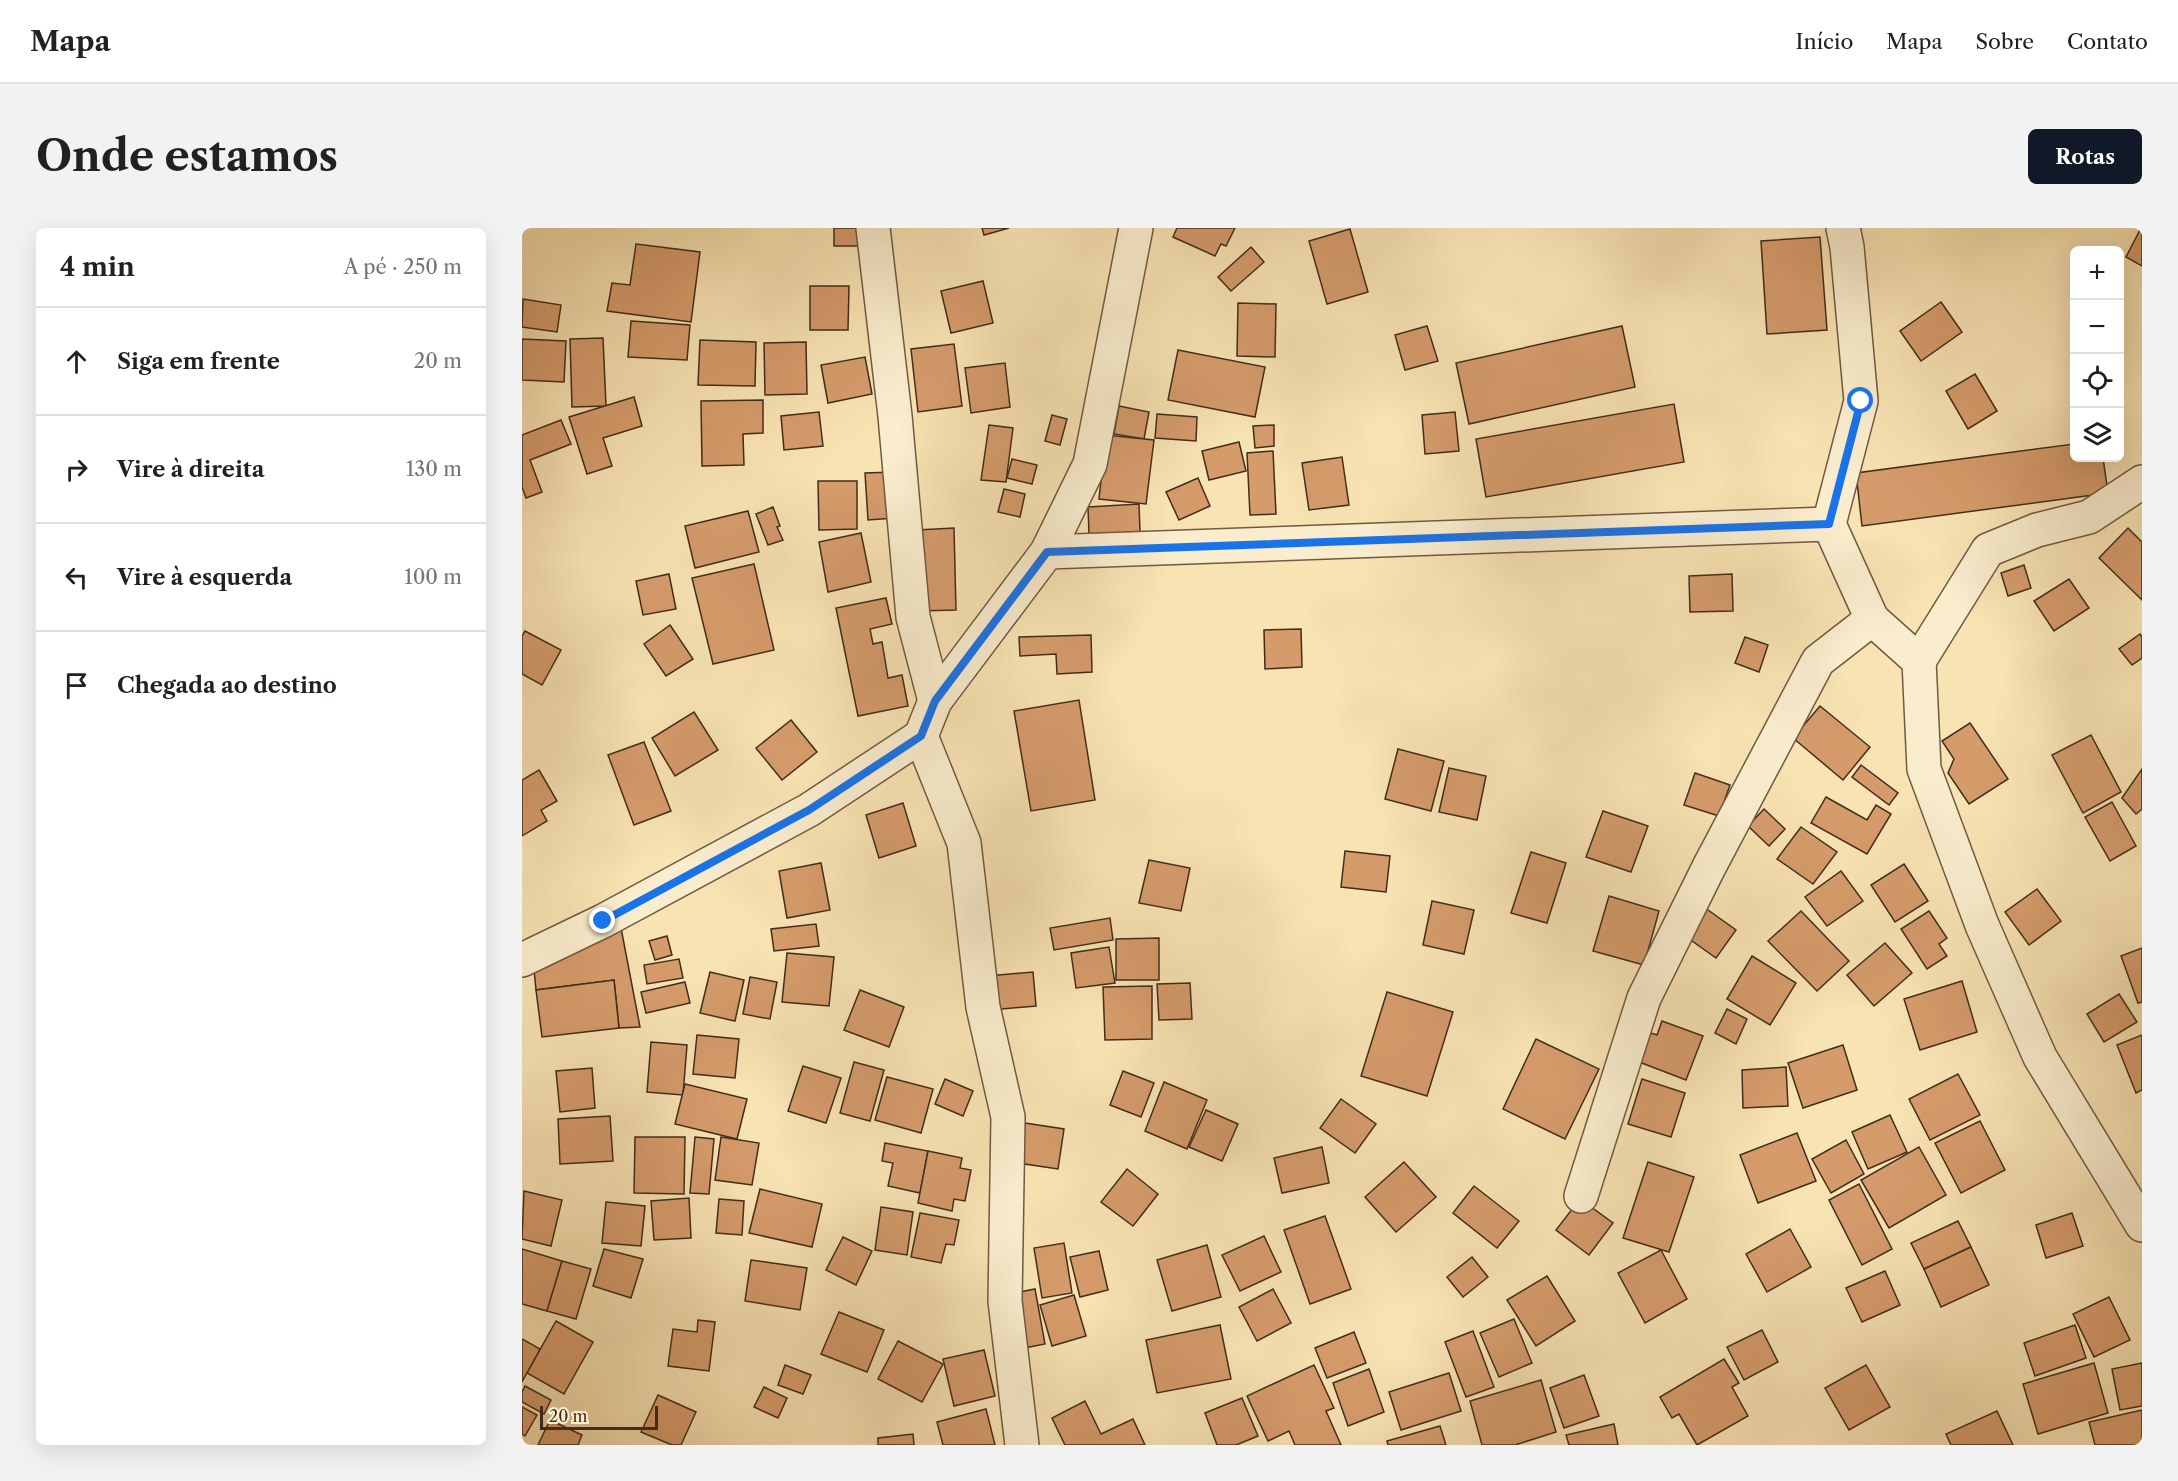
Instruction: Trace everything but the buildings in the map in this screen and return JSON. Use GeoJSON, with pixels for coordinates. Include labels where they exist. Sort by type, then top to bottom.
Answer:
{"type":"FeatureCollection","features":[{"type":"Feature","properties":{"kind":"street"},"geometry":{"type":"LineString","coordinates":[[873,228],[895,416],[913,617],[935,701]]}},
{"type":"Feature","properties":{"kind":"street"},"geometry":{"type":"LineString","coordinates":[[522,960],[603,921],[809,810],[921,736],[935,701],[1047,552],[1090,464],[1136,228]]}},
{"type":"Feature","properties":{"kind":"street"},"geometry":{"type":"LineString","coordinates":[[1843,228],[1847,247],[1861,401],[1829,524],[1872,620],[1919,661]]}},
{"type":"Feature","properties":{"kind":"street"},"geometry":{"type":"LineString","coordinates":[[2142,482],[2089,517],[2037,530],[1988,550],[1919,661],[1924,769],[1982,925],[2040,1057],[2142,1225]]}},
{"type":"Feature","properties":{"kind":"street"},"geometry":{"type":"LineString","coordinates":[[1047,552],[1829,524]]}},
{"type":"Feature","properties":{"kind":"street"},"geometry":{"type":"LineString","coordinates":[[1581,1196],[1644,998],[1704,877],[1818,661],[1872,620]]}},
{"type":"Feature","properties":{"kind":"street"},"geometry":{"type":"LineString","coordinates":[[921,736],[964,843],[982,1007],[1008,1117],[1005,1301],[1022,1445]]}},
{"type":"Feature","properties":{"kind":"route"},"geometry":{"type":"LineString","coordinates":[[603,921],[809,810],[921,736],[935,701],[1047,552],[1829,524],[1861,401]]}}]}
